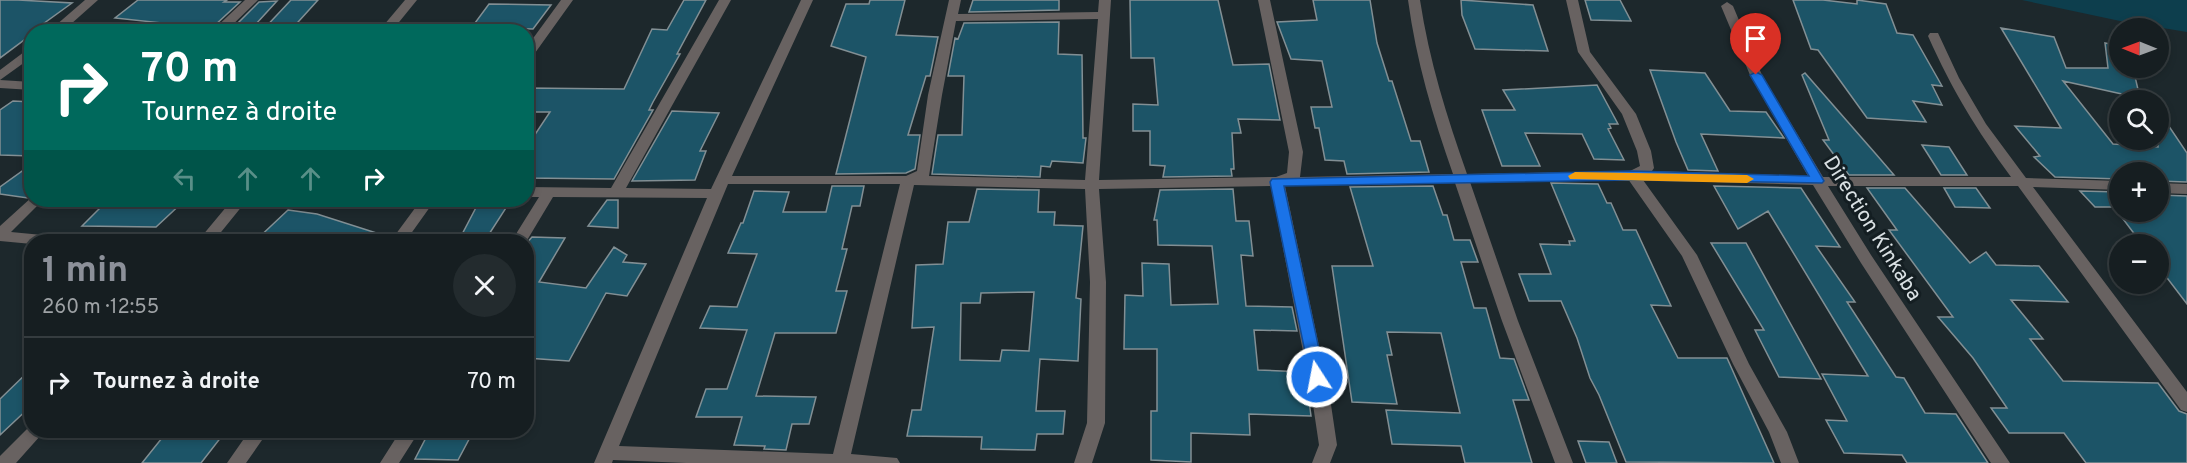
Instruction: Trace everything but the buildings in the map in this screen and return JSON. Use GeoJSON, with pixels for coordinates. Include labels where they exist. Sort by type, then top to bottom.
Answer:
{"type":"FeatureCollection","features":[{"type":"Feature","properties":{"kind":"street"},"geometry":{"type":"LineString","coordinates":[[64,24],[92,0]]}},
{"type":"Feature","properties":{"kind":"street"},"geometry":{"type":"LineString","coordinates":[[226,24],[252,0]]}},
{"type":"Feature","properties":{"kind":"street"},"geometry":{"type":"LineString","coordinates":[[391,24],[411,0]]}},
{"type":"Feature","properties":{"kind":"street"},"geometry":{"type":"LineString","coordinates":[[534,46],[567,0]]}},
{"type":"Feature","properties":{"kind":"street"},"geometry":{"type":"LineString","coordinates":[[616,193],[725,0]]}},
{"type":"Feature","properties":{"kind":"street"},"geometry":{"type":"LineString","coordinates":[[807,0],[719,187],[605,458],[841,460],[891,463]]}},
{"type":"Feature","properties":{"kind":"street"},"geometry":{"type":"LineString","coordinates":[[908,180],[924,173],[927,142],[955,0]]}},
{"type":"Feature","properties":{"kind":"street"},"geometry":{"type":"LineString","coordinates":[[1264,0],[1296,152],[1294,175],[1277,182]]}},
{"type":"Feature","properties":{"kind":"street"},"geometry":{"type":"LineString","coordinates":[[1414,0],[1418,30],[1435,102],[1510,321],[1564,463]]}},
{"type":"Feature","properties":{"kind":"street"},"geometry":{"type":"LineString","coordinates":[[1572,0],[1584,52],[1629,114],[1644,151],[1647,168],[1632,176]]}},
{"type":"Feature","properties":{"kind":"street","name":"Direction Kinkaba"},"geometry":{"type":"LineString","coordinates":[[1727,6],[1756,75],[1818,181],[1866,259],[2001,463]]}},
{"type":"Feature","properties":{"kind":"street"},"geometry":{"type":"LineString","coordinates":[[951,18],[1105,8],[1092,185],[1098,282],[1096,423],[1083,463]]}},
{"type":"Feature","properties":{"kind":"street"},"geometry":{"type":"LineString","coordinates":[[1934,36],[1953,78],[1980,124],[2187,405]]}},
{"type":"Feature","properties":{"kind":"street"},"geometry":{"type":"LineString","coordinates":[[0,76],[24,56]]}},
{"type":"Feature","properties":{"kind":"street"},"geometry":{"type":"LineString","coordinates":[[0,84],[24,86]]}},
{"type":"Feature","properties":{"kind":"street"},"geometry":{"type":"LineString","coordinates":[[1632,176],[1689,255],[1741,364],[1778,432],[1790,463]]}},
{"type":"Feature","properties":{"kind":"street"},"geometry":{"type":"LineString","coordinates":[[534,192],[616,193],[908,180],[1092,185],[1632,176],[2109,186]]}},
{"type":"Feature","properties":{"kind":"street"},"geometry":{"type":"LineString","coordinates":[[841,460],[908,180]]}},
{"type":"Feature","properties":{"kind":"street"},"geometry":{"type":"LineString","coordinates":[[1277,182],[1321,398],[1328,445],[1321,463]]}},
{"type":"Feature","properties":{"kind":"street"},"geometry":{"type":"LineString","coordinates":[[2169,188],[2187,189]]}},
{"type":"Feature","properties":{"kind":"street"},"geometry":{"type":"LineString","coordinates":[[523,234],[549,192]]}},
{"type":"Feature","properties":{"kind":"street"},"geometry":{"type":"LineString","coordinates":[[24,238],[0,235],[7,221],[26,207]]}},
{"type":"Feature","properties":{"kind":"street"},"geometry":{"type":"LineString","coordinates":[[211,234],[234,207]]}},
{"type":"Feature","properties":{"kind":"street"},"geometry":{"type":"LineString","coordinates":[[403,234],[423,207]]}},
{"type":"Feature","properties":{"kind":"street"},"geometry":{"type":"LineString","coordinates":[[5,463],[28,438]]}},
{"type":"Feature","properties":{"kind":"street"},"geometry":{"type":"LineString","coordinates":[[236,463],[254,438]]}},
{"type":"Feature","properties":{"kind":"street"},"geometry":{"type":"LineString","coordinates":[[388,463],[405,438]]}},
{"type":"Feature","properties":{"kind":"shaded area"},"geometry":{"type":"Polygon","coordinates":[[[2022,0],[2187,0],[2187,32],[2169,29],[2169,18],[2109,19],[2022,0]]]}},
{"type":"Feature","properties":{"kind":"slow traffic"},"geometry":{"type":"LineString","coordinates":[[1575,176],[1747,179]]}},
{"type":"Feature","properties":{"kind":"route"},"geometry":{"type":"LineString","coordinates":[[1317,377],[1277,182],[1632,176],[1818,181],[1756,75]]}}]}
